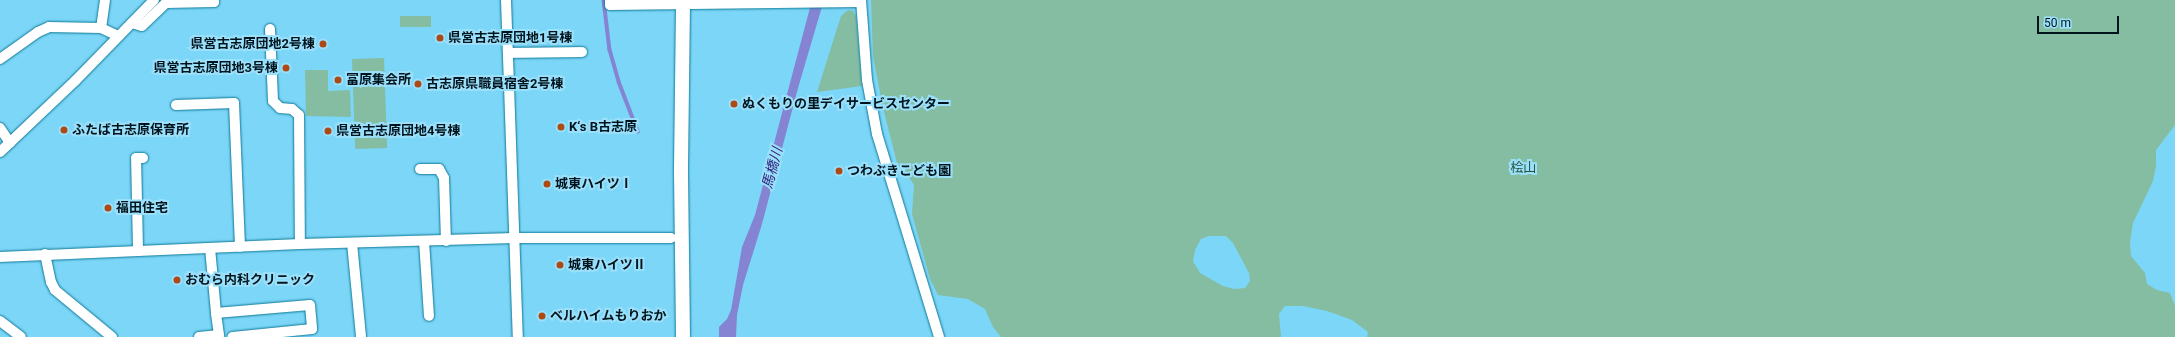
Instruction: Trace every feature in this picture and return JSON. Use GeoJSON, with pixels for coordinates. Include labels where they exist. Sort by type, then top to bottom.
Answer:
{"type":"FeatureCollection","features":[{"type":"Feature","properties":{"kind":"street"},"geometry":{"type":"LineString","coordinates":[[101,28],[105,0]]}},
{"type":"Feature","properties":{"kind":"street"},"geometry":{"type":"LineString","coordinates":[[0,152],[75,81],[154,0]]}},
{"type":"Feature","properties":{"kind":"street"},"geometry":{"type":"LineString","coordinates":[[132,22],[142,26],[166,3],[214,2],[214,0]]}},
{"type":"Feature","properties":{"kind":"street"},"geometry":{"type":"LineString","coordinates":[[506,0],[518,337]]}},
{"type":"Feature","properties":{"kind":"street"},"geometry":{"type":"LineString","coordinates":[[610,0],[610,5],[683,2],[861,1],[867,80],[877,134],[939,337]]}},
{"type":"Feature","properties":{"kind":"street"},"geometry":{"type":"LineString","coordinates":[[683,2],[681,168],[683,337]]}},
{"type":"Feature","properties":{"kind":"street"},"geometry":{"type":"LineString","coordinates":[[0,59],[38,32],[49,27],[101,28],[118,36]]}},
{"type":"Feature","properties":{"kind":"street"},"geometry":{"type":"LineString","coordinates":[[270,29],[273,101],[280,108],[292,109],[299,115],[300,244]]}},
{"type":"Feature","properties":{"kind":"street"},"geometry":{"type":"LineString","coordinates":[[508,53],[582,52]]}},
{"type":"Feature","properties":{"kind":"street"},"geometry":{"type":"LineString","coordinates":[[176,105],[234,103],[240,247]]}},
{"type":"Feature","properties":{"kind":"street"},"geometry":{"type":"LineString","coordinates":[[0,128],[10,143]]}},
{"type":"Feature","properties":{"kind":"street"},"geometry":{"type":"LineString","coordinates":[[138,250],[136,158],[142,158]]}},
{"type":"Feature","properties":{"kind":"street"},"geometry":{"type":"LineString","coordinates":[[420,169],[439,169],[444,178],[446,241]]}},
{"type":"Feature","properties":{"kind":"street"},"geometry":{"type":"LineString","coordinates":[[0,257],[300,244],[514,238],[671,238]]}},
{"type":"Feature","properties":{"kind":"street"},"geometry":{"type":"LineString","coordinates":[[424,241],[429,316]]}},
{"type":"Feature","properties":{"kind":"street"},"geometry":{"type":"LineString","coordinates":[[352,243],[360,337]]}},
{"type":"Feature","properties":{"kind":"street"},"geometry":{"type":"LineString","coordinates":[[199,337],[219,336],[210,248]]}},
{"type":"Feature","properties":{"kind":"street"},"geometry":{"type":"LineString","coordinates":[[45,254],[50,282],[55,290],[112,337]]}},
{"type":"Feature","properties":{"kind":"street"},"geometry":{"type":"LineString","coordinates":[[216,314],[310,304],[312,329],[232,337]]}},
{"type":"Feature","properties":{"kind":"street"},"geometry":{"type":"LineString","coordinates":[[0,320],[21,337]]}},
{"type":"Feature","properties":{"kind":"green space","name":"桧山"},"geometry":{"type":"Polygon","coordinates":[[[871,0],[2175,0],[2175,125],[2156,150],[2156,166],[2153,181],[2133,223],[2130,242],[2131,256],[2145,273],[2147,284],[2157,290],[2170,293],[2175,306],[2175,337],[1367,337],[1368,332],[1352,320],[1327,311],[1303,306],[1285,306],[1279,314],[1281,337],[1001,337],[993,327],[985,309],[968,299],[938,295],[930,279],[912,214],[914,185],[897,163],[883,108],[873,56],[871,0]],[[1209,236],[1201,239],[1195,250],[1193,261],[1200,273],[1223,286],[1234,289],[1245,288],[1250,281],[1249,273],[1233,243],[1226,236],[1209,236]]]}},
{"type":"Feature","properties":{"kind":"green space"},"geometry":{"type":"Polygon","coordinates":[[[848,10],[853,11],[856,16],[862,86],[817,92],[841,16],[848,10]]]}},
{"type":"Feature","properties":{"kind":"green space"},"geometry":{"type":"Polygon","coordinates":[[[400,16],[431,16],[431,27],[400,27],[400,16]]]}},
{"type":"Feature","properties":{"kind":"green space"},"geometry":{"type":"Polygon","coordinates":[[[384,58],[387,148],[355,149],[352,59],[384,58]]]}},
{"type":"Feature","properties":{"kind":"green space"},"geometry":{"type":"Polygon","coordinates":[[[305,70],[328,70],[328,91],[350,90],[351,117],[306,116],[305,70]]]}},
{"type":"Feature","properties":{"kind":"water","name":"馬橋川"},"geometry":{"type":"Polygon","coordinates":[[[812,0],[824,0],[798,88],[762,224],[743,285],[737,315],[736,337],[719,337],[719,327],[727,319],[731,310],[742,247],[755,215],[812,0]]]}},
{"type":"Feature","properties":{"kind":"waterway"},"geometry":{"type":"LineString","coordinates":[[604,0],[610,50],[619,82],[638,131]]}},
{"type":"Feature","properties":{"kind":"place","name":"県営古志原団地1号棟"},"geometry":{"type":"Point","coordinates":[440,38]}},
{"type":"Feature","properties":{"kind":"place","name":"県営古志原団地2号棟"},"geometry":{"type":"Point","coordinates":[323,44]}},
{"type":"Feature","properties":{"kind":"place","name":"県営古志原団地3号棟"},"geometry":{"type":"Point","coordinates":[286,68]}},
{"type":"Feature","properties":{"kind":"place","name":"冨原集会所"},"geometry":{"type":"Point","coordinates":[338,80]}},
{"type":"Feature","properties":{"kind":"place","name":"古志原県職員宿舎2号棟"},"geometry":{"type":"Point","coordinates":[418,84]}},
{"type":"Feature","properties":{"kind":"place","name":"ぬくもりの里デイサービスセンター"},"geometry":{"type":"Point","coordinates":[734,104]}},
{"type":"Feature","properties":{"kind":"place","name":"K‘s B古志原"},"geometry":{"type":"Point","coordinates":[561,127]}},
{"type":"Feature","properties":{"kind":"place","name":"ふたば古志原保育所"},"geometry":{"type":"Point","coordinates":[64,130]}},
{"type":"Feature","properties":{"kind":"place","name":"県営古志原団地4号棟"},"geometry":{"type":"Point","coordinates":[328,131]}},
{"type":"Feature","properties":{"kind":"place","name":"つわぶきこども園"},"geometry":{"type":"Point","coordinates":[839,171]}},
{"type":"Feature","properties":{"kind":"place","name":"城東ハイツⅠ"},"geometry":{"type":"Point","coordinates":[547,184]}},
{"type":"Feature","properties":{"kind":"place","name":"福田住宅"},"geometry":{"type":"Point","coordinates":[108,208]}},
{"type":"Feature","properties":{"kind":"place","name":"城東ハイツⅡ"},"geometry":{"type":"Point","coordinates":[560,265]}},
{"type":"Feature","properties":{"kind":"place","name":"おむら内科クリニック"},"geometry":{"type":"Point","coordinates":[177,280]}},
{"type":"Feature","properties":{"kind":"place","name":"ベルハイムもりおか"},"geometry":{"type":"Point","coordinates":[542,316]}}]}
